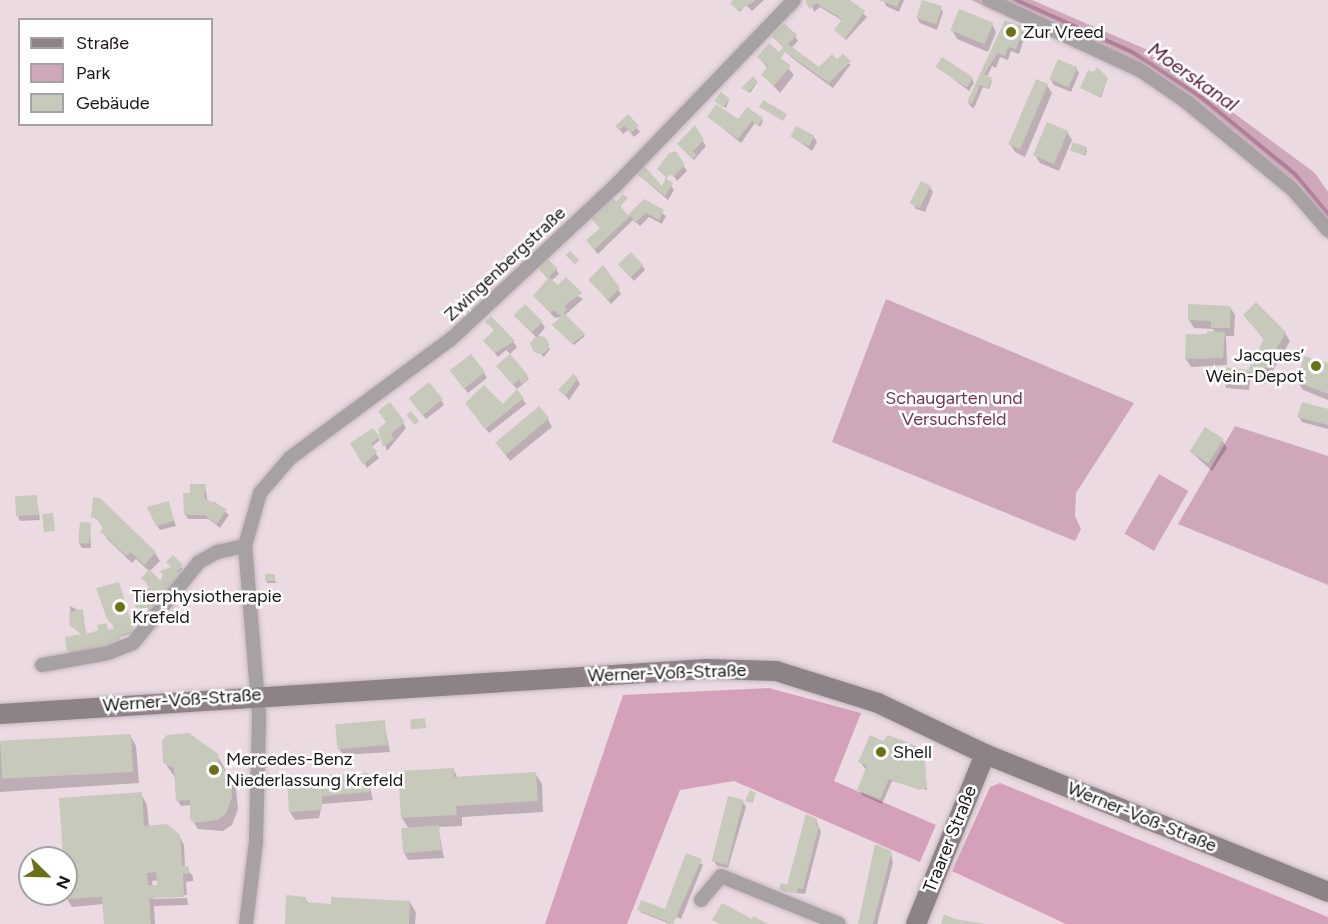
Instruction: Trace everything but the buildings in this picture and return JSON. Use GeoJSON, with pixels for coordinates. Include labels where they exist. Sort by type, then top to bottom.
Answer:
{"type":"FeatureCollection","features":[{"type":"Feature","properties":{"kind":"main road","name":"Werner-Voß-Straße"},"geometry":{"type":"LineString","coordinates":[[0,714],[258,695],[745,669],[776,671],[843,689],[985,754],[1328,892]]}},
{"type":"Feature","properties":{"kind":"main road","name":"Traarer Straße"},"geometry":{"type":"LineString","coordinates":[[916,924],[985,754]]}},
{"type":"Feature","properties":{"kind":"street","name":"Zwingenbergstraße"},"geometry":{"type":"LineString","coordinates":[[246,924],[256,841],[258,695],[245,546],[260,493],[290,458],[451,339],[615,186],[794,0]]}},
{"type":"Feature","properties":{"kind":"street"},"geometry":{"type":"LineString","coordinates":[[989,0],[1140,70],[1188,103],[1293,190],[1328,230]]}},
{"type":"Feature","properties":{"kind":"street"},"geometry":{"type":"LineString","coordinates":[[42,664],[108,652],[133,643],[200,562],[217,552],[245,546]]}},
{"type":"Feature","properties":{"kind":"street"},"geometry":{"type":"LineString","coordinates":[[701,900],[721,876],[839,924]]}},
{"type":"Feature","properties":{"kind":"green space"},"geometry":{"type":"Polygon","coordinates":[[[971,0],[1032,0],[1150,51],[1315,173],[1328,192],[1328,240],[1293,197],[1150,83],[971,0]]]}},
{"type":"Feature","properties":{"kind":"green space","name":"Schaugarten und Versuchsfeld"},"geometry":{"type":"Polygon","coordinates":[[[886,299],[1134,403],[1076,493],[1075,516],[1081,529],[1075,541],[832,442],[886,299]]]}},
{"type":"Feature","properties":{"kind":"green space"},"geometry":{"type":"Polygon","coordinates":[[[1235,426],[1328,456],[1328,585],[1178,524],[1235,426]]]}},
{"type":"Feature","properties":{"kind":"green space"},"geometry":{"type":"Polygon","coordinates":[[[1159,474],[1188,491],[1154,551],[1124,534],[1159,474]]]}},
{"type":"Feature","properties":{"kind":"shaded area"},"geometry":{"type":"Polygon","coordinates":[[[769,688],[861,713],[834,781],[936,825],[920,862],[734,781],[680,790],[627,924],[545,924],[623,695],[769,688]]]}},
{"type":"Feature","properties":{"kind":"shaded area"},"geometry":{"type":"Polygon","coordinates":[[[1000,783],[1328,917],[1328,924],[1066,924],[952,871],[990,787],[1000,783]]]}},
{"type":"Feature","properties":{"kind":"waterway","name":"Moerskanal"},"geometry":{"type":"LineString","coordinates":[[1016,0],[1132,52],[1202,98],[1295,174],[1328,214]]}},
{"type":"Feature","properties":{"kind":"place","name":"Zur Vreed"},"geometry":{"type":"Point","coordinates":[1011,32]}},
{"type":"Feature","properties":{"kind":"place","name":"Jacques’ Wein-Depot"},"geometry":{"type":"Point","coordinates":[1316,366]}},
{"type":"Feature","properties":{"kind":"place","name":"Tierphysiotherapie Krefeld"},"geometry":{"type":"Point","coordinates":[120,607]}},
{"type":"Feature","properties":{"kind":"place","name":"Shell"},"geometry":{"type":"Point","coordinates":[881,752]}},
{"type":"Feature","properties":{"kind":"place","name":"Mercedes-Benz Niederlassung Krefeld"},"geometry":{"type":"Point","coordinates":[214,770]}}]}
